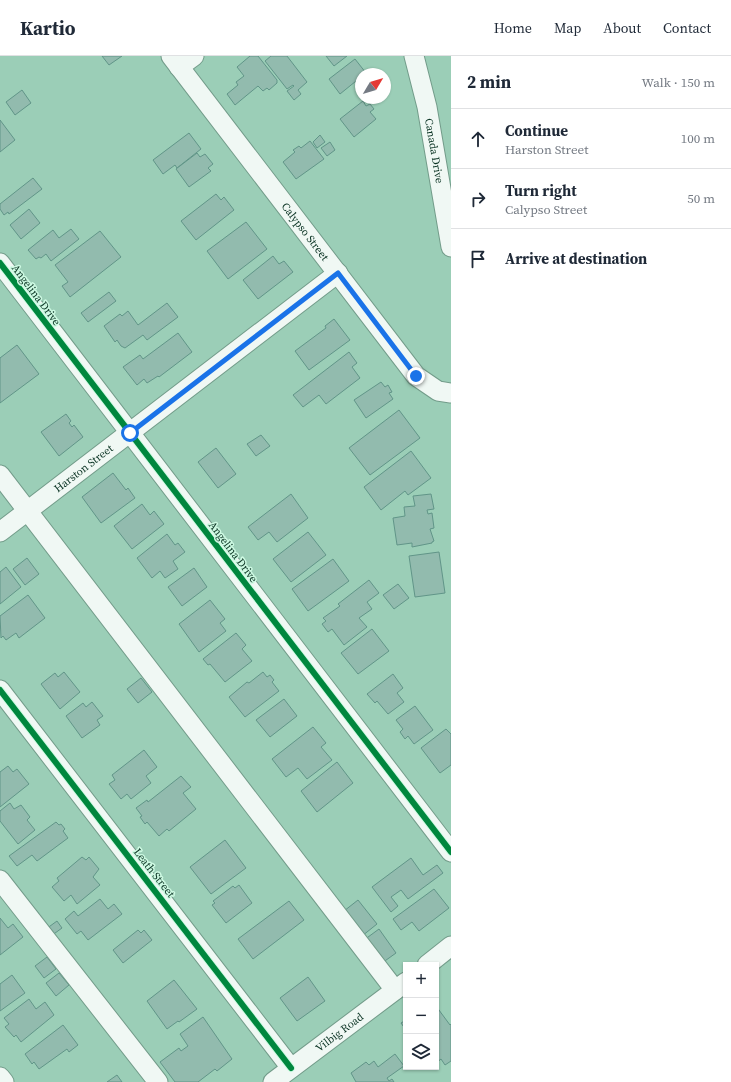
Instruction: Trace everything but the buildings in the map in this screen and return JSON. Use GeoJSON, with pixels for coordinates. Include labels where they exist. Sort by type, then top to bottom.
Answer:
{"type":"FeatureCollection","features":[{"type":"Feature","properties":{"kind":"street","name":"Canada Drive"},"geometry":{"type":"LineString","coordinates":[[414,56],[427,107],[451,247]]}},
{"type":"Feature","properties":{"kind":"street","name":"Calypso Street"},"geometry":{"type":"LineString","coordinates":[[181,60],[416,376],[438,391],[451,393]]}},
{"type":"Feature","properties":{"kind":"street","name":"Angelina Drive"},"geometry":{"type":"LineString","coordinates":[[0,263],[451,852]]}},
{"type":"Feature","properties":{"kind":"street","name":"Harston Street"},"geometry":{"type":"LineString","coordinates":[[0,532],[338,273]]}},
{"type":"Feature","properties":{"kind":"street"},"geometry":{"type":"LineString","coordinates":[[0,475],[400,986]]}},
{"type":"Feature","properties":{"kind":"street","name":"Leath Street"},"geometry":{"type":"LineString","coordinates":[[0,690],[291,1068]]}},
{"type":"Feature","properties":{"kind":"street"},"geometry":{"type":"LineString","coordinates":[[0,880],[158,1082]]}},
{"type":"Feature","properties":{"kind":"street"},"geometry":{"type":"LineString","coordinates":[[431,962],[451,946]]}},
{"type":"Feature","properties":{"kind":"street","name":"Vilbig Road"},"geometry":{"type":"LineString","coordinates":[[273,1082],[400,986]]}},
{"type":"Feature","properties":{"kind":"street"},"geometry":{"type":"LineString","coordinates":[[0,1077],[4,1082]]}},
{"type":"Feature","properties":{"kind":"cycle path"},"geometry":{"type":"LineString","coordinates":[[0,263],[451,852]]}},
{"type":"Feature","properties":{"kind":"cycle path"},"geometry":{"type":"LineString","coordinates":[[0,690],[291,1068]]}},
{"type":"Feature","properties":{"kind":"route"},"geometry":{"type":"LineString","coordinates":[[130,433],[338,273],[416,376]]}}]}
